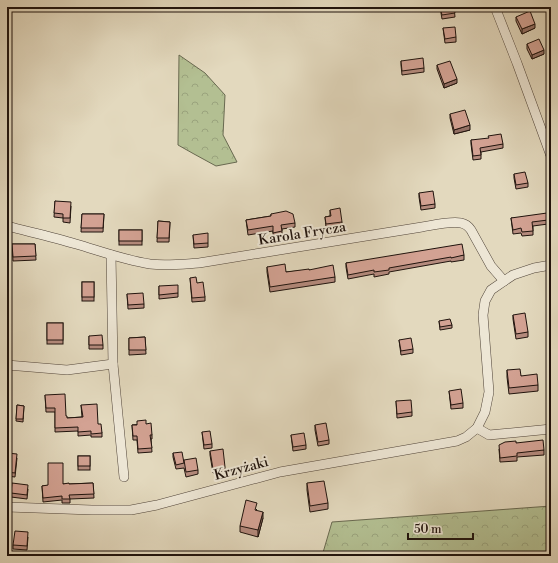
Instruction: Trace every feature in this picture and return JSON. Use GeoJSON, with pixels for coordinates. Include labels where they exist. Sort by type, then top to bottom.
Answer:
{"type":"FeatureCollection","features":[{"type":"Feature","properties":{"kind":"street"},"geometry":{"type":"LineString","coordinates":[[495,7],[551,156]]}},
{"type":"Feature","properties":{"kind":"street","name":"Karola Frycza"},"geometry":{"type":"LineString","coordinates":[[7,226],[111,255],[151,264],[176,264],[199,263],[447,223],[462,223],[468,226],[491,266],[504,281]]}},
{"type":"Feature","properties":{"kind":"street"},"geometry":{"type":"LineString","coordinates":[[111,255],[113,364],[124,477]]}},
{"type":"Feature","properties":{"kind":"street"},"geometry":{"type":"LineString","coordinates":[[551,265],[534,268],[512,275],[491,290],[486,301],[483,315],[489,392],[485,412],[477,428],[489,435],[551,429]]}},
{"type":"Feature","properties":{"kind":"street"},"geometry":{"type":"LineString","coordinates":[[7,365],[67,370],[113,364]]}},
{"type":"Feature","properties":{"kind":"street","name":"Krzyżaki"},"geometry":{"type":"LineString","coordinates":[[7,507],[131,510],[157,505],[280,472],[457,441],[466,437],[477,428]]}},
{"type":"Feature","properties":{"kind":"green space"},"geometry":{"type":"Polygon","coordinates":[[[179,55],[205,73],[225,95],[223,135],[237,162],[216,166],[178,145],[179,55]]]}},
{"type":"Feature","properties":{"kind":"green space"},"geometry":{"type":"Polygon","coordinates":[[[551,506],[551,556],[322,556],[332,522],[551,506]]]}},
{"type":"Feature","properties":{"kind":"building"},"geometry":{"type":"Polygon","coordinates":[[[440,7],[454,7],[455,13],[442,15],[440,7]]]}},
{"type":"Feature","properties":{"kind":"building"},"geometry":{"type":"Polygon","coordinates":[[[530,11],[535,24],[522,29],[516,17],[530,11]]]}},
{"type":"Feature","properties":{"kind":"building"},"geometry":{"type":"Polygon","coordinates":[[[455,27],[456,37],[445,39],[443,28],[455,27]]]}},
{"type":"Feature","properties":{"kind":"building"},"geometry":{"type":"Polygon","coordinates":[[[539,39],[544,50],[532,55],[527,44],[539,39]]]}},
{"type":"Feature","properties":{"kind":"building"},"geometry":{"type":"Polygon","coordinates":[[[423,58],[424,68],[402,71],[401,61],[423,58]]]}},
{"type":"Feature","properties":{"kind":"building"},"geometry":{"type":"Polygon","coordinates":[[[450,61],[457,79],[444,84],[437,65],[450,61]]]}},
{"type":"Feature","properties":{"kind":"building"},"geometry":{"type":"Polygon","coordinates":[[[551,106],[551,118],[547,107],[551,106]]]}},
{"type":"Feature","properties":{"kind":"building"},"geometry":{"type":"Polygon","coordinates":[[[465,110],[470,125],[454,130],[450,114],[465,110]]]}},
{"type":"Feature","properties":{"kind":"building"},"geometry":{"type":"Polygon","coordinates":[[[501,134],[503,144],[480,148],[481,155],[473,156],[471,140],[489,138],[488,136],[501,134]]]}},
{"type":"Feature","properties":{"kind":"building"},"geometry":{"type":"Polygon","coordinates":[[[525,172],[528,183],[516,185],[514,174],[525,172]]]}},
{"type":"Feature","properties":{"kind":"building"},"geometry":{"type":"Polygon","coordinates":[[[433,191],[435,204],[421,206],[419,193],[433,191]]]}},
{"type":"Feature","properties":{"kind":"building"},"geometry":{"type":"Polygon","coordinates":[[[55,201],[71,202],[70,218],[63,218],[63,214],[54,213],[55,201]]]}},
{"type":"Feature","properties":{"kind":"building"},"geometry":{"type":"Polygon","coordinates":[[[340,208],[342,222],[326,224],[325,217],[331,216],[330,210],[340,208]]]}},
{"type":"Feature","properties":{"kind":"building"},"geometry":{"type":"Polygon","coordinates":[[[286,211],[293,214],[295,223],[281,225],[282,231],[273,233],[273,226],[248,230],[246,220],[271,216],[271,214],[286,211]]]}},
{"type":"Feature","properties":{"kind":"building"},"geometry":{"type":"Polygon","coordinates":[[[547,213],[548,220],[532,222],[533,231],[522,232],[521,228],[513,230],[511,218],[547,213]]]}},
{"type":"Feature","properties":{"kind":"building"},"geometry":{"type":"Polygon","coordinates":[[[82,214],[104,214],[103,228],[81,228],[82,214]]]}},
{"type":"Feature","properties":{"kind":"building"},"geometry":{"type":"Polygon","coordinates":[[[158,221],[170,222],[169,238],[157,238],[158,221]]]}},
{"type":"Feature","properties":{"kind":"building"},"geometry":{"type":"Polygon","coordinates":[[[119,230],[142,230],[142,241],[119,241],[119,230]]]}},
{"type":"Feature","properties":{"kind":"building"},"geometry":{"type":"Polygon","coordinates":[[[208,233],[208,243],[194,244],[193,235],[208,233]]]}},
{"type":"Feature","properties":{"kind":"building"},"geometry":{"type":"Polygon","coordinates":[[[12,244],[35,244],[36,256],[13,257],[12,244]]]}},
{"type":"Feature","properties":{"kind":"building"},"geometry":{"type":"Polygon","coordinates":[[[462,244],[464,255],[389,268],[389,270],[374,272],[374,270],[348,275],[346,263],[462,244]]]}},
{"type":"Feature","properties":{"kind":"building"},"geometry":{"type":"Polygon","coordinates":[[[285,264],[286,272],[309,270],[333,265],[335,277],[270,287],[267,267],[285,264]]]}},
{"type":"Feature","properties":{"kind":"building"},"geometry":{"type":"Polygon","coordinates":[[[196,277],[197,283],[203,282],[205,297],[192,298],[190,278],[196,277]]]}},
{"type":"Feature","properties":{"kind":"building"},"geometry":{"type":"Polygon","coordinates":[[[82,282],[94,282],[94,297],[82,297],[82,282]]]}},
{"type":"Feature","properties":{"kind":"building"},"geometry":{"type":"Polygon","coordinates":[[[178,285],[178,293],[159,295],[159,286],[178,285]]]}},
{"type":"Feature","properties":{"kind":"building"},"geometry":{"type":"Polygon","coordinates":[[[143,293],[144,304],[128,305],[127,294],[143,293]]]}},
{"type":"Feature","properties":{"kind":"building"},"geometry":{"type":"Polygon","coordinates":[[[525,313],[528,332],[516,334],[513,315],[525,313]]]}},
{"type":"Feature","properties":{"kind":"building"},"geometry":{"type":"Polygon","coordinates":[[[450,319],[452,325],[440,327],[439,321],[450,319]]]}},
{"type":"Feature","properties":{"kind":"building"},"geometry":{"type":"Polygon","coordinates":[[[47,323],[63,323],[63,340],[47,340],[47,323]]]}},
{"type":"Feature","properties":{"kind":"building"},"geometry":{"type":"Polygon","coordinates":[[[102,335],[103,345],[89,345],[89,336],[102,335]]]}},
{"type":"Feature","properties":{"kind":"building"},"geometry":{"type":"Polygon","coordinates":[[[145,337],[146,350],[129,350],[129,338],[145,337]]]}},
{"type":"Feature","properties":{"kind":"building"},"geometry":{"type":"Polygon","coordinates":[[[411,338],[413,349],[401,351],[399,340],[411,338]]]}},
{"type":"Feature","properties":{"kind":"building"},"geometry":{"type":"Polygon","coordinates":[[[520,369],[521,376],[537,374],[538,385],[509,388],[507,370],[520,369]]]}},
{"type":"Feature","properties":{"kind":"building"},"geometry":{"type":"Polygon","coordinates":[[[461,389],[463,403],[451,405],[449,391],[461,389]]]}},
{"type":"Feature","properties":{"kind":"building"},"geometry":{"type":"Polygon","coordinates":[[[65,394],[67,418],[83,417],[81,405],[97,404],[98,424],[101,424],[102,433],[91,434],[91,431],[78,432],[78,427],[55,428],[55,408],[46,408],[45,395],[65,394]]]}},
{"type":"Feature","properties":{"kind":"building"},"geometry":{"type":"Polygon","coordinates":[[[411,400],[412,412],[397,414],[396,401],[411,400]]]}},
{"type":"Feature","properties":{"kind":"building"},"geometry":{"type":"Polygon","coordinates":[[[17,405],[24,406],[23,419],[16,419],[17,405]]]}},
{"type":"Feature","properties":{"kind":"building"},"geometry":{"type":"Polygon","coordinates":[[[146,420],[146,424],[151,423],[152,435],[150,435],[152,448],[138,449],[137,436],[133,436],[132,425],[137,425],[137,421],[146,420]]]}},
{"type":"Feature","properties":{"kind":"building"},"geometry":{"type":"Polygon","coordinates":[[[326,423],[329,440],[318,442],[315,425],[326,423]]]}},
{"type":"Feature","properties":{"kind":"building"},"geometry":{"type":"Polygon","coordinates":[[[210,431],[212,444],[204,445],[202,432],[210,431]]]}},
{"type":"Feature","properties":{"kind":"building"},"geometry":{"type":"Polygon","coordinates":[[[304,433],[306,445],[293,447],[291,435],[304,433]]]}},
{"type":"Feature","properties":{"kind":"building"},"geometry":{"type":"Polygon","coordinates":[[[543,440],[544,450],[517,453],[517,456],[500,458],[499,445],[505,442],[516,441],[516,443],[543,440]]]}},
{"type":"Feature","properties":{"kind":"building"},"geometry":{"type":"Polygon","coordinates":[[[223,449],[225,467],[213,469],[210,451],[223,449]]]}},
{"type":"Feature","properties":{"kind":"building"},"geometry":{"type":"Polygon","coordinates":[[[182,452],[184,463],[176,465],[173,453],[182,452]]]}},
{"type":"Feature","properties":{"kind":"building"},"geometry":{"type":"Polygon","coordinates":[[[7,453],[17,454],[15,473],[7,472],[7,453]]]}},
{"type":"Feature","properties":{"kind":"building"},"geometry":{"type":"Polygon","coordinates":[[[78,456],[90,456],[90,466],[78,466],[78,456]]]}},
{"type":"Feature","properties":{"kind":"building"},"geometry":{"type":"Polygon","coordinates":[[[196,458],[198,470],[186,472],[184,460],[196,458]]]}},
{"type":"Feature","properties":{"kind":"building"},"geometry":{"type":"Polygon","coordinates":[[[48,463],[63,463],[63,484],[93,483],[94,494],[69,495],[70,499],[62,499],[62,496],[43,498],[42,486],[48,485],[48,463]]]}},
{"type":"Feature","properties":{"kind":"building"},"geometry":{"type":"Polygon","coordinates":[[[324,481],[328,503],[310,506],[307,483],[324,481]]]}},
{"type":"Feature","properties":{"kind":"building"},"geometry":{"type":"Polygon","coordinates":[[[12,483],[28,485],[27,495],[11,493],[12,483]]]}},
{"type":"Feature","properties":{"kind":"building"},"geometry":{"type":"Polygon","coordinates":[[[246,500],[257,503],[255,510],[263,512],[258,530],[240,526],[246,500]]]}},
{"type":"Feature","properties":{"kind":"building"},"geometry":{"type":"Polygon","coordinates":[[[15,531],[28,532],[27,546],[13,545],[15,531]]]}}]}
